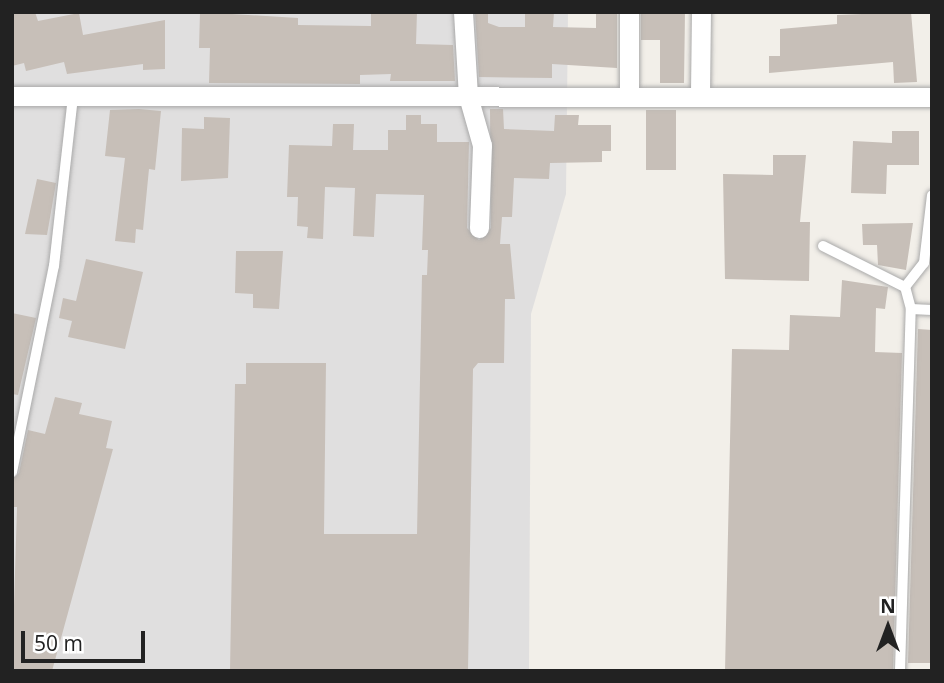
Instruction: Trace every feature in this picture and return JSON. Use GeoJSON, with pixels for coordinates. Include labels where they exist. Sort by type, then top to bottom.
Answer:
{"type":"FeatureCollection","features":[{"type":"Feature","properties":{"kind":"street"},"geometry":{"type":"LineString","coordinates":[[463,12],[468,96],[482,145],[479,228]]}},
{"type":"Feature","properties":{"kind":"street"},"geometry":{"type":"LineString","coordinates":[[629,12],[629,94]]}},
{"type":"Feature","properties":{"kind":"street"},"geometry":{"type":"LineString","coordinates":[[700,93],[701,12]]}},
{"type":"Feature","properties":{"kind":"street"},"geometry":{"type":"LineString","coordinates":[[12,96],[700,93],[932,97]]}},
{"type":"Feature","properties":{"kind":"lane"},"geometry":{"type":"LineString","coordinates":[[12,472],[54,266],[73,96]]}},
{"type":"Feature","properties":{"kind":"lane"},"geometry":{"type":"LineString","coordinates":[[905,287],[925,263],[932,195]]}},
{"type":"Feature","properties":{"kind":"lane"},"geometry":{"type":"LineString","coordinates":[[823,246],[905,287],[911,309],[900,671]]}},
{"type":"Feature","properties":{"kind":"lane"},"geometry":{"type":"LineString","coordinates":[[911,309],[932,310]]}},
{"type":"Feature","properties":{"kind":"shaded area"},"geometry":{"type":"Polygon","coordinates":[[[12,12],[568,12],[566,194],[531,314],[529,671],[12,671],[12,12]]]}},
{"type":"Feature","properties":{"kind":"building"},"geometry":{"type":"Polygon","coordinates":[[[12,12],[35,12],[38,21],[79,13],[83,35],[165,20],[165,69],[143,70],[143,64],[67,74],[64,62],[26,71],[24,63],[12,66],[12,12]]]}},
{"type":"Feature","properties":{"kind":"building"},"geometry":{"type":"Polygon","coordinates":[[[200,12],[298,18],[298,25],[371,26],[371,12],[417,12],[416,44],[453,45],[455,81],[390,81],[391,74],[360,75],[360,84],[209,83],[210,48],[199,48],[200,12]]]}},
{"type":"Feature","properties":{"kind":"building"},"geometry":{"type":"Polygon","coordinates":[[[475,12],[488,12],[488,23],[499,27],[525,27],[525,12],[554,12],[553,27],[596,28],[596,12],[617,12],[617,68],[552,64],[552,78],[479,77],[475,12]]]}},
{"type":"Feature","properties":{"kind":"building"},"geometry":{"type":"Polygon","coordinates":[[[641,12],[685,12],[684,83],[660,83],[660,40],[641,40],[641,12]]]}},
{"type":"Feature","properties":{"kind":"building"},"geometry":{"type":"Polygon","coordinates":[[[911,12],[917,82],[894,83],[893,62],[769,73],[769,56],[780,56],[780,29],[837,24],[837,15],[911,12]]]}},
{"type":"Feature","properties":{"kind":"building"},"geometry":{"type":"Polygon","coordinates":[[[490,109],[503,109],[504,129],[554,131],[555,115],[579,115],[578,125],[611,125],[611,151],[602,151],[602,162],[550,163],[549,179],[514,178],[512,217],[502,217],[500,244],[510,244],[515,299],[505,299],[504,363],[478,363],[473,369],[468,671],[230,671],[235,384],[246,384],[246,363],[326,363],[324,534],[417,534],[422,275],[427,275],[428,250],[422,250],[424,195],[376,194],[374,237],[353,236],[355,188],[325,187],[323,239],[307,238],[308,227],[297,226],[298,197],[287,197],[289,145],[332,146],[333,124],[354,124],[353,150],[388,150],[388,130],[406,130],[406,115],[421,115],[421,124],[437,124],[437,142],[469,142],[467,228],[479,240],[491,228],[490,109]]]}},
{"type":"Feature","properties":{"kind":"building"},"geometry":{"type":"Polygon","coordinates":[[[110,110],[161,111],[155,170],[149,169],[143,230],[136,229],[135,243],[115,241],[125,158],[105,156],[110,110]]]}},
{"type":"Feature","properties":{"kind":"building"},"geometry":{"type":"Polygon","coordinates":[[[646,110],[676,110],[676,170],[646,170],[646,110]]]}},
{"type":"Feature","properties":{"kind":"building"},"geometry":{"type":"Polygon","coordinates":[[[204,117],[230,118],[228,178],[181,181],[182,128],[204,129],[204,117]]]}},
{"type":"Feature","properties":{"kind":"building"},"geometry":{"type":"Polygon","coordinates":[[[892,131],[919,131],[919,165],[887,165],[886,194],[851,193],[853,141],[892,143],[892,131]]]}},
{"type":"Feature","properties":{"kind":"building"},"geometry":{"type":"Polygon","coordinates":[[[773,155],[806,155],[800,222],[810,222],[809,281],[725,279],[723,174],[773,175],[773,155]]]}},
{"type":"Feature","properties":{"kind":"building"},"geometry":{"type":"Polygon","coordinates":[[[37,179],[56,183],[47,235],[25,234],[37,179]]]}},
{"type":"Feature","properties":{"kind":"building"},"geometry":{"type":"Polygon","coordinates":[[[913,223],[906,270],[878,265],[877,245],[863,245],[862,224],[913,223]]]}},
{"type":"Feature","properties":{"kind":"building"},"geometry":{"type":"Polygon","coordinates":[[[236,251],[283,251],[279,309],[253,308],[253,294],[235,293],[236,251]]]}},
{"type":"Feature","properties":{"kind":"building"},"geometry":{"type":"Polygon","coordinates":[[[86,259],[143,272],[125,349],[68,337],[72,321],[59,318],[63,298],[76,301],[86,259]]]}},
{"type":"Feature","properties":{"kind":"building"},"geometry":{"type":"Polygon","coordinates":[[[842,280],[888,287],[885,309],[876,308],[875,352],[902,353],[893,671],[725,671],[732,349],[789,350],[790,315],[840,317],[842,280]]]}},
{"type":"Feature","properties":{"kind":"building"},"geometry":{"type":"Polygon","coordinates":[[[12,313],[36,318],[18,395],[12,394],[12,313]]]}},
{"type":"Feature","properties":{"kind":"building"},"geometry":{"type":"Polygon","coordinates":[[[918,329],[932,330],[932,663],[908,663],[918,329]]]}},
{"type":"Feature","properties":{"kind":"building"},"geometry":{"type":"Polygon","coordinates":[[[55,397],[82,403],[79,414],[112,421],[106,448],[113,449],[52,671],[12,671],[17,507],[12,507],[12,479],[19,473],[28,430],[45,434],[55,397]]]}}]}
